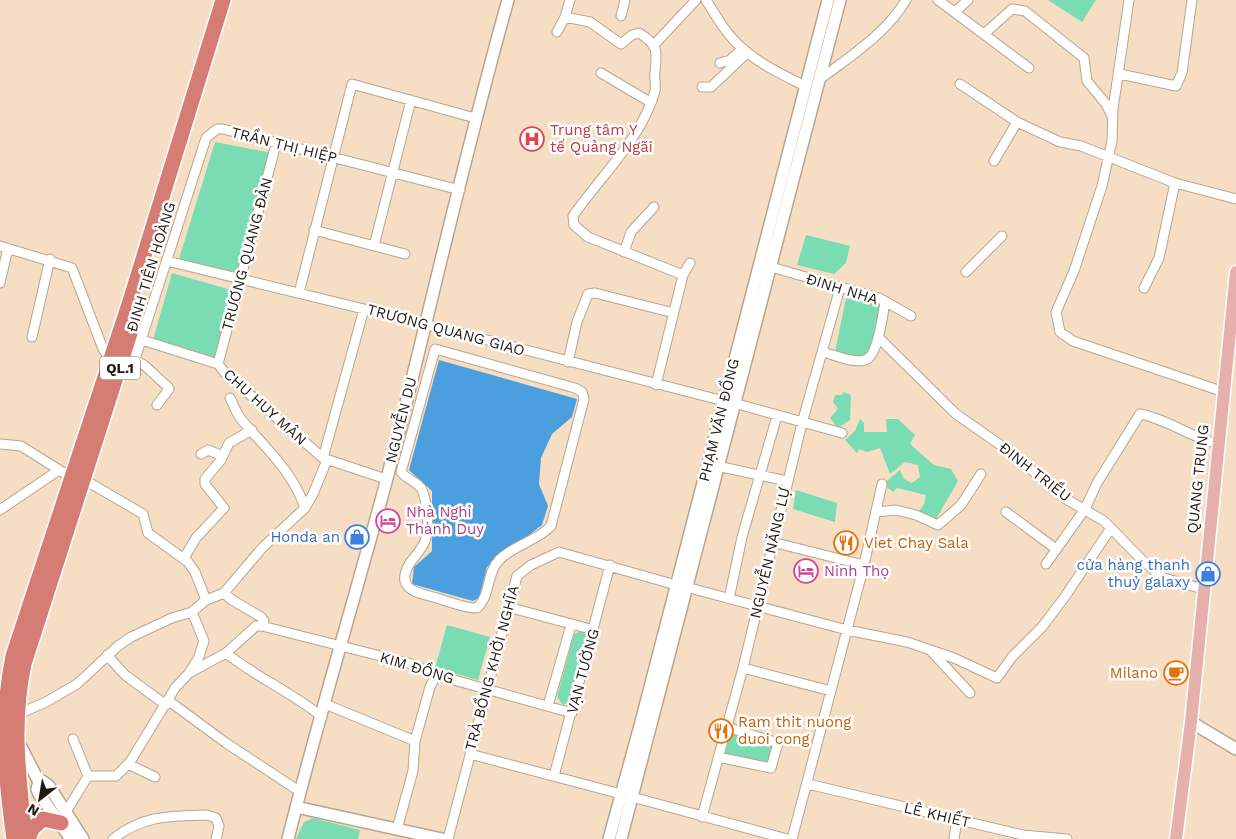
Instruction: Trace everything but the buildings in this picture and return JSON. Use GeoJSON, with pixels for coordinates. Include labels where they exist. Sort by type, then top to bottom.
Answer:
{"type":"FeatureCollection","features":[{"type":"Feature","properties":{"kind":"highway","name":"ĐINH TIÊN HOÀNG"},"geometry":{"type":"LineString","coordinates":[[78,478],[111,362],[223,0]]}},
{"type":"Feature","properties":{"kind":"highway","name":"ĐINH TIÊN HOÀNG"},"geometry":{"type":"LineString","coordinates":[[15,737],[6,716],[7,679],[13,656],[78,478],[129,357],[234,0]]}},
{"type":"Feature","properties":{"kind":"highway","name":"QL.1"},"geometry":{"type":"LineString","coordinates":[[6,716],[4,762],[14,839]]}},
{"type":"Feature","properties":{"kind":"highway","name":"QL.1"},"geometry":{"type":"LineString","coordinates":[[15,737],[26,839]]}},
{"type":"Feature","properties":{"kind":"highway"},"geometry":{"type":"LineString","coordinates":[[26,839],[32,829],[42,819],[63,818]]}},
{"type":"Feature","properties":{"kind":"main road","name":"QUANG TRUNG"},"geometry":{"type":"LineString","coordinates":[[1176,839],[1191,722],[1224,392],[1234,328],[1236,272]]}},
{"type":"Feature","properties":{"kind":"street","name":"NGUYỄN DU"},"geometry":{"type":"LineString","coordinates":[[288,839],[299,791],[342,648],[460,190],[475,118],[508,0]]}},
{"type":"Feature","properties":{"kind":"street"},"geometry":{"type":"LineString","coordinates":[[557,32],[565,17],[570,0]]}},
{"type":"Feature","properties":{"kind":"street"},"geometry":{"type":"LineString","coordinates":[[621,16],[625,0]]}},
{"type":"Feature","properties":{"kind":"street"},"geometry":{"type":"LineString","coordinates":[[653,46],[696,0]]}},
{"type":"Feature","properties":{"kind":"street"},"geometry":{"type":"LineString","coordinates":[[706,0],[728,34],[745,51],[805,86]]}},
{"type":"Feature","properties":{"kind":"street","name":"PHẠM VĂN ĐỒNG"},"geometry":{"type":"LineString","coordinates":[[609,839],[626,795],[729,402],[771,267],[799,133],[805,86],[828,0]]}},
{"type":"Feature","properties":{"kind":"street","name":"PHẠM VĂN ĐỒNG"},"geometry":{"type":"LineString","coordinates":[[681,586],[717,466],[758,266],[799,133],[819,80],[839,0]]}},
{"type":"Feature","properties":{"kind":"street"},"geometry":{"type":"LineString","coordinates":[[819,80],[869,40],[898,12],[906,0]]}},
{"type":"Feature","properties":{"kind":"street"},"geometry":{"type":"LineString","coordinates":[[938,0],[1028,68]]}},
{"type":"Feature","properties":{"kind":"street"},"geometry":{"type":"LineString","coordinates":[[955,12],[968,0]]}},
{"type":"Feature","properties":{"kind":"street"},"geometry":{"type":"LineString","coordinates":[[1129,0],[1113,113],[1112,141],[1098,202],[1074,271],[1056,312],[1058,328],[1060,332],[1073,340],[1224,392]]}},
{"type":"Feature","properties":{"kind":"street"},"geometry":{"type":"LineString","coordinates":[[1120,74],[1176,86],[1182,73],[1192,0]]}},
{"type":"Feature","properties":{"kind":"street"},"geometry":{"type":"LineString","coordinates":[[984,34],[1012,9],[1025,11],[1084,58],[1087,82],[1113,113]]}},
{"type":"Feature","properties":{"kind":"street"},"geometry":{"type":"LineString","coordinates":[[565,17],[590,22],[621,44],[636,33],[645,37],[653,46],[658,57],[654,74],[655,89],[638,126],[611,170],[573,216],[574,224],[580,232],[624,252],[683,275]]}},
{"type":"Feature","properties":{"kind":"street"},"geometry":{"type":"LineString","coordinates":[[720,63],[730,60],[745,51]]}},
{"type":"Feature","properties":{"kind":"street"},"geometry":{"type":"LineString","coordinates":[[702,87],[711,87],[745,51]]}},
{"type":"Feature","properties":{"kind":"street"},"geometry":{"type":"LineString","coordinates":[[601,73],[650,102]]}},
{"type":"Feature","properties":{"kind":"street"},"geometry":{"type":"LineString","coordinates":[[299,293],[352,84],[475,118]]}},
{"type":"Feature","properties":{"kind":"street"},"geometry":{"type":"LineString","coordinates":[[960,84],[1017,122],[1060,142],[1081,146],[1107,158],[1175,183],[1236,199]]}},
{"type":"Feature","properties":{"kind":"street"},"geometry":{"type":"LineString","coordinates":[[374,246],[411,100]]}},
{"type":"Feature","properties":{"kind":"street"},"geometry":{"type":"LineString","coordinates":[[994,161],[1017,122]]}},
{"type":"Feature","properties":{"kind":"street","name":"TRẦN THỊ HIỆP"},"geometry":{"type":"LineString","coordinates":[[167,261],[203,146],[211,132],[223,130],[460,190]]}},
{"type":"Feature","properties":{"kind":"street","name":"TRƯƠNG QUANG ĐẢN"},"geometry":{"type":"LineString","coordinates":[[218,364],[276,144]]}},
{"type":"Feature","properties":{"kind":"street"},"geometry":{"type":"LineString","coordinates":[[1144,288],[1159,258],[1175,183]]}},
{"type":"Feature","properties":{"kind":"street"},"geometry":{"type":"LineString","coordinates":[[624,252],[631,232],[654,207]]}},
{"type":"Feature","properties":{"kind":"street"},"geometry":{"type":"LineString","coordinates":[[314,230],[405,254]]}},
{"type":"Feature","properties":{"kind":"street"},"geometry":{"type":"LineString","coordinates":[[966,272],[1002,236]]}},
{"type":"Feature","properties":{"kind":"street"},"geometry":{"type":"LineString","coordinates":[[0,283],[4,247],[50,259],[72,268],[103,349],[111,362]]}},
{"type":"Feature","properties":{"kind":"street"},"geometry":{"type":"LineString","coordinates":[[32,336],[50,259]]}},
{"type":"Feature","properties":{"kind":"street"},"geometry":{"type":"LineString","coordinates":[[157,405],[169,389],[168,386],[129,357],[142,340],[167,261]]}},
{"type":"Feature","properties":{"kind":"street","name":"TRƯƠNG QUANG GIAO"},"geometry":{"type":"LineString","coordinates":[[167,261],[425,324],[842,433]]}},
{"type":"Feature","properties":{"kind":"street"},"geometry":{"type":"LineString","coordinates":[[656,385],[683,275],[690,263]]}},
{"type":"Feature","properties":{"kind":"street"},"geometry":{"type":"LineString","coordinates":[[758,266],[771,267]]}},
{"type":"Feature","properties":{"kind":"street","name":"ĐINH NHA"},"geometry":{"type":"LineString","coordinates":[[771,267],[879,298],[911,316]]}},
{"type":"Feature","properties":{"kind":"street","name":"NGUYỄN NĂNG LỰ"},"geometry":{"type":"LineString","coordinates":[[702,817],[743,668],[802,423],[840,288]]}},
{"type":"Feature","properties":{"kind":"street"},"geometry":{"type":"LineString","coordinates":[[568,362],[577,322],[588,294],[595,293],[674,313]]}},
{"type":"Feature","properties":{"kind":"street"},"geometry":{"type":"LineString","coordinates":[[823,352],[865,360],[870,357],[878,338],[885,302]]}},
{"type":"Feature","properties":{"kind":"street"},"geometry":{"type":"LineString","coordinates":[[6,716],[46,702],[77,684],[107,655],[132,636],[172,618],[192,612],[206,600],[224,592],[262,548],[305,508],[313,494],[325,459],[364,309]]}},
{"type":"Feature","properties":{"kind":"street","name":"ĐINH TRIỀU"},"geometry":{"type":"LineString","coordinates":[[878,338],[968,424],[1003,446],[1066,499],[1085,509],[1111,528],[1144,562],[1164,578],[1203,589]]}},
{"type":"Feature","properties":{"kind":"street","name":"CHU HUY MÂN"},"geometry":{"type":"LineString","coordinates":[[142,340],[218,364],[225,373],[325,459],[386,479]]}},
{"type":"Feature","properties":{"kind":"street"},"geometry":{"type":"LineString","coordinates":[[435,349],[575,388],[582,392],[584,400],[552,526],[499,560],[492,570],[484,602],[475,609],[415,592],[410,590],[406,584],[407,570],[422,546],[428,526],[423,491],[419,485],[406,479],[401,472],[435,349]]}},
{"type":"Feature","properties":{"kind":"street"},"geometry":{"type":"LineString","coordinates":[[230,398],[240,418],[284,469],[298,490],[305,508]]}},
{"type":"Feature","properties":{"kind":"street"},"geometry":{"type":"LineString","coordinates":[[1046,564],[1085,509],[1097,483],[1140,414],[1171,425],[1201,440],[1219,444]]}},
{"type":"Feature","properties":{"kind":"street"},"geometry":{"type":"LineString","coordinates":[[729,599],[742,538],[777,416]]}},
{"type":"Feature","properties":{"kind":"street"},"geometry":{"type":"LineString","coordinates":[[184,558],[196,538],[224,508],[205,481],[233,440],[252,430]]}},
{"type":"Feature","properties":{"kind":"street"},"geometry":{"type":"LineString","coordinates":[[0,444],[21,446],[59,470],[78,478],[142,514],[148,533],[184,558],[195,572],[206,600]]}},
{"type":"Feature","properties":{"kind":"street"},"geometry":{"type":"LineString","coordinates":[[201,454],[205,451],[212,451],[223,456]]}},
{"type":"Feature","properties":{"kind":"street"},"geometry":{"type":"LineString","coordinates":[[717,466],[787,481]]}},
{"type":"Feature","properties":{"kind":"street"},"geometry":{"type":"LineString","coordinates":[[0,510],[59,470]]}},
{"type":"Feature","properties":{"kind":"street"},"geometry":{"type":"LineString","coordinates":[[876,512],[896,510],[916,515],[938,525],[961,505],[981,474]]}},
{"type":"Feature","properties":{"kind":"street"},"geometry":{"type":"LineString","coordinates":[[792,839],[864,565],[882,484]]}},
{"type":"Feature","properties":{"kind":"street"},"geometry":{"type":"LineString","coordinates":[[1006,512],[1056,550]]}},
{"type":"Feature","properties":{"kind":"street","name":"TRÀ BỒNG KHỞI NGHĨA"},"geometry":{"type":"LineString","coordinates":[[448,839],[516,576],[531,565],[559,552],[847,630],[929,649],[995,678],[999,677],[1012,657],[1042,627],[1111,528]]}},
{"type":"Feature","properties":{"kind":"street"},"geometry":{"type":"LineString","coordinates":[[772,542],[864,565]]}},
{"type":"Feature","properties":{"kind":"street","name":"VẠN TƯỜNG"},"geometry":{"type":"LineString","coordinates":[[554,776],[610,565]]}},
{"type":"Feature","properties":{"kind":"street"},"geometry":{"type":"LineString","coordinates":[[189,673],[222,656],[256,626],[262,626],[264,621],[261,617],[232,600],[224,592]]}},
{"type":"Feature","properties":{"kind":"street"},"geometry":{"type":"LineString","coordinates":[[508,607],[594,630]]}},
{"type":"Feature","properties":{"kind":"street"},"geometry":{"type":"LineString","coordinates":[[88,776],[116,776],[128,764],[176,688],[198,659],[204,641],[192,612]]}},
{"type":"Feature","properties":{"kind":"street"},"geometry":{"type":"LineString","coordinates":[[548,706],[571,625]]}},
{"type":"Feature","properties":{"kind":"street","name":"KIM ĐỒNG"},"geometry":{"type":"LineString","coordinates":[[262,626],[342,648],[412,664],[436,674],[572,713]]}},
{"type":"Feature","properties":{"kind":"street"},"geometry":{"type":"LineString","coordinates":[[203,644],[208,652],[222,656],[298,698],[322,717]]}},
{"type":"Feature","properties":{"kind":"street"},"geometry":{"type":"LineString","coordinates":[[929,649],[970,693]]}},
{"type":"Feature","properties":{"kind":"street"},"geometry":{"type":"LineString","coordinates":[[107,655],[133,681],[299,791]]}},
{"type":"Feature","properties":{"kind":"street"},"geometry":{"type":"LineString","coordinates":[[743,668],[830,691]]}},
{"type":"Feature","properties":{"kind":"street"},"geometry":{"type":"LineString","coordinates":[[397,829],[413,771],[415,741],[430,686],[436,674]]}},
{"type":"Feature","properties":{"kind":"street"},"geometry":{"type":"LineString","coordinates":[[326,704],[415,741]]}},
{"type":"Feature","properties":{"kind":"street"},"geometry":{"type":"LineString","coordinates":[[1191,722],[1236,749]]}},
{"type":"Feature","properties":{"kind":"street"},"geometry":{"type":"LineString","coordinates":[[718,757],[771,768],[778,742],[727,727]]}},
{"type":"Feature","properties":{"kind":"street"},"geometry":{"type":"LineString","coordinates":[[15,737],[38,782],[37,789],[39,794],[82,839]]}},
{"type":"Feature","properties":{"kind":"street"},"geometry":{"type":"LineString","coordinates":[[73,739],[88,776]]}},
{"type":"Feature","properties":{"kind":"street"},"geometry":{"type":"LineString","coordinates":[[470,754],[786,839]]}},
{"type":"Feature","properties":{"kind":"street"},"geometry":{"type":"LineString","coordinates":[[128,764],[155,776]]}},
{"type":"Feature","properties":{"kind":"street"},"geometry":{"type":"LineString","coordinates":[[63,818],[88,776]]}},
{"type":"Feature","properties":{"kind":"street","name":"LÊ KHIẾT"},"geometry":{"type":"LineString","coordinates":[[808,784],[957,819],[1022,837],[1067,839]]}},
{"type":"Feature","properties":{"kind":"street","name":"PHẠM VĂN ĐỒNG"},"geometry":{"type":"LineString","coordinates":[[621,839],[626,795]]}},
{"type":"Feature","properties":{"kind":"street"},"geometry":{"type":"LineString","coordinates":[[296,807],[442,839]]}},
{"type":"Feature","properties":{"kind":"street"},"geometry":{"type":"LineString","coordinates":[[113,839],[128,827],[150,819],[207,815],[216,818],[219,826],[216,839]]}},
{"type":"Feature","properties":{"kind":"street"},"geometry":{"type":"LineString","coordinates":[[63,818],[71,839]]}},
{"type":"Feature","properties":{"kind":"street"},"geometry":{"type":"LineString","coordinates":[[954,839],[957,819]]}},
{"type":"Feature","properties":{"kind":"green space"},"geometry":{"type":"Polygon","coordinates":[[[1048,0],[1096,0],[1082,22],[1048,0]]]}},
{"type":"Feature","properties":{"kind":"green space"},"geometry":{"type":"Polygon","coordinates":[[[215,142],[272,153],[241,274],[179,259],[215,142]]]}},
{"type":"Feature","properties":{"kind":"green space"},"geometry":{"type":"Polygon","coordinates":[[[806,235],[850,246],[846,263],[834,274],[797,265],[806,235]]]}},
{"type":"Feature","properties":{"kind":"green space"},"geometry":{"type":"Polygon","coordinates":[[[172,273],[235,291],[216,358],[153,340],[172,273]]]}},
{"type":"Feature","properties":{"kind":"green space"},"geometry":{"type":"Polygon","coordinates":[[[846,298],[886,302],[871,360],[835,352],[846,298]]]}},
{"type":"Feature","properties":{"kind":"green space"},"geometry":{"type":"Polygon","coordinates":[[[843,392],[851,395],[850,420],[838,428],[830,418],[838,409],[833,402],[835,395],[842,395],[843,392]]]}},
{"type":"Feature","properties":{"kind":"green space"},"geometry":{"type":"Polygon","coordinates":[[[860,419],[864,423],[864,432],[887,432],[886,419],[898,419],[915,435],[910,444],[934,465],[951,469],[958,481],[935,521],[918,513],[924,504],[926,495],[897,488],[893,492],[883,484],[900,470],[904,479],[912,483],[920,477],[918,465],[905,462],[890,474],[880,448],[867,452],[859,449],[857,453],[845,440],[855,431],[860,419]]]}},
{"type":"Feature","properties":{"kind":"green space"},"geometry":{"type":"Polygon","coordinates":[[[796,490],[837,503],[835,522],[793,509],[796,490]]]}},
{"type":"Feature","properties":{"kind":"green space"},"geometry":{"type":"Polygon","coordinates":[[[447,625],[490,637],[478,680],[435,668],[447,625]]]}},
{"type":"Feature","properties":{"kind":"green space"},"geometry":{"type":"Polygon","coordinates":[[[583,630],[588,637],[571,701],[563,705],[557,697],[574,634],[583,630]]]}},
{"type":"Feature","properties":{"kind":"green space"},"geometry":{"type":"Polygon","coordinates":[[[729,733],[777,743],[770,772],[722,760],[729,733]]]}},
{"type":"Feature","properties":{"kind":"green space"},"geometry":{"type":"Polygon","coordinates":[[[313,818],[360,830],[358,839],[296,839],[304,822],[313,818]]]}},
{"type":"Feature","properties":{"kind":"water"},"geometry":{"type":"Polygon","coordinates":[[[439,360],[577,399],[572,417],[552,434],[541,458],[539,484],[548,506],[542,525],[487,567],[479,598],[473,601],[412,584],[414,567],[432,551],[432,491],[409,470],[439,360]]]}},
{"type":"Feature","properties":{"kind":"place","name":"Trung tâm Y tế Quảng Ngãi"},"geometry":{"type":"Point","coordinates":[532,139]}},
{"type":"Feature","properties":{"kind":"place","name":"Nhà Nghỉ Thành Duy"},"geometry":{"type":"Point","coordinates":[388,521]}},
{"type":"Feature","properties":{"kind":"place","name":"Honda an"},"geometry":{"type":"Point","coordinates":[357,537]}},
{"type":"Feature","properties":{"kind":"place","name":"Viet Chay Sala"},"geometry":{"type":"Point","coordinates":[846,543]}},
{"type":"Feature","properties":{"kind":"place","name":"Ninh Thọ"},"geometry":{"type":"Point","coordinates":[806,571]}},
{"type":"Feature","properties":{"kind":"place","name":"cửa hàng thanh thuỷ galaxy"},"geometry":{"type":"Point","coordinates":[1208,574]}},
{"type":"Feature","properties":{"kind":"place","name":"Milano"},"geometry":{"type":"Point","coordinates":[1176,673]}},
{"type":"Feature","properties":{"kind":"place","name":"Ram thit nuong duoi cong"},"geometry":{"type":"Point","coordinates":[721,731]}}]}
